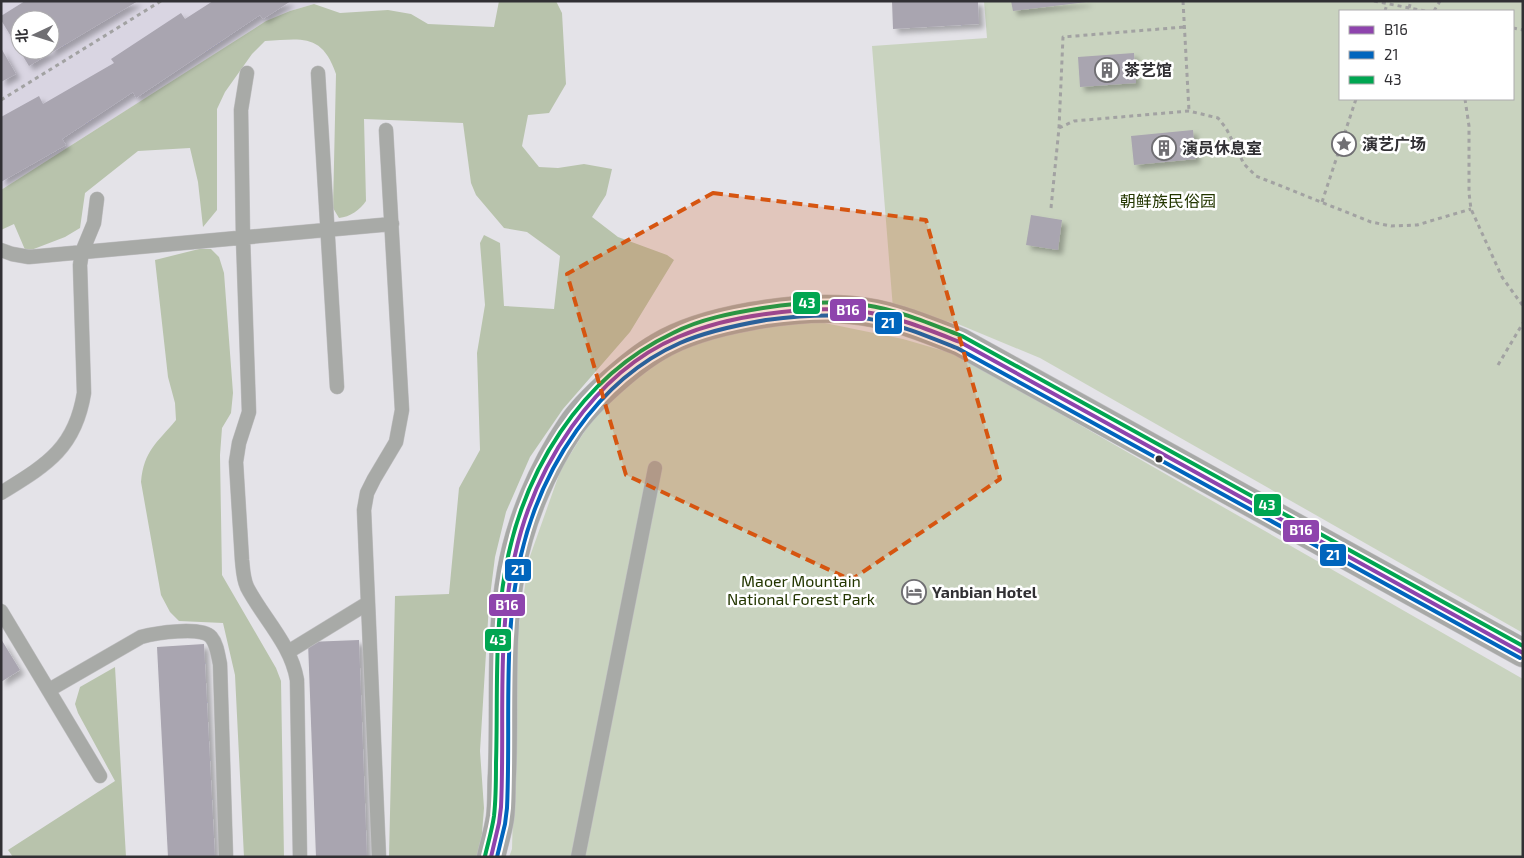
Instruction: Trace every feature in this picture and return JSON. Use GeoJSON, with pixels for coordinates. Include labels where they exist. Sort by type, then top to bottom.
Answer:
{"type":"FeatureCollection","features":[{"type":"Feature","properties":{"kind":"main road"},"geometry":{"type":"LineString","coordinates":[[491,857],[500,818],[504,629],[511,572],[523,525],[544,474],[572,425],[603,391],[658,347],[687,333],[773,313],[811,309],[852,310],[904,320],[960,342],[1523,652]]}},
{"type":"Feature","properties":{"kind":"lane"},"geometry":{"type":"LineString","coordinates":[[247,73],[241,110],[243,238],[250,406],[239,443],[236,462],[243,574],[248,587],[288,652],[295,667],[297,680],[300,857]]}},
{"type":"Feature","properties":{"kind":"lane"},"geometry":{"type":"LineString","coordinates":[[318,73],[338,387]]}},
{"type":"Feature","properties":{"kind":"lane"},"geometry":{"type":"LineString","coordinates":[[379,857],[364,510],[367,493],[396,442],[402,410],[386,130]]}},
{"type":"Feature","properties":{"kind":"lane"},"geometry":{"type":"LineString","coordinates":[[1,492],[36,471],[58,452],[71,436],[81,413],[84,393],[80,265],[82,252],[94,223],[97,198]]}},
{"type":"Feature","properties":{"kind":"lane"},"geometry":{"type":"LineString","coordinates":[[1,250],[28,257],[392,224]]}},
{"type":"Feature","properties":{"kind":"lane"},"geometry":{"type":"LineString","coordinates":[[578,857],[655,468]]}},
{"type":"Feature","properties":{"kind":"lane"},"geometry":{"type":"LineString","coordinates":[[288,652],[368,603]]}},
{"type":"Feature","properties":{"kind":"lane"},"geometry":{"type":"LineString","coordinates":[[1,611],[100,776]]}},
{"type":"Feature","properties":{"kind":"lane"},"geometry":{"type":"LineString","coordinates":[[49,690],[141,638],[153,634],[169,631],[206,633],[212,638],[220,664],[226,857]]}},
{"type":"Feature","properties":{"kind":"path"},"geometry":{"type":"LineString","coordinates":[[1,100],[162,1]]}},
{"type":"Feature","properties":{"kind":"path"},"geometry":{"type":"LineString","coordinates":[[1183,1],[1189,111]]}},
{"type":"Feature","properties":{"kind":"path"},"geometry":{"type":"LineString","coordinates":[[1374,1],[1419,10]]}},
{"type":"Feature","properties":{"kind":"path"},"geometry":{"type":"LineString","coordinates":[[1408,8],[1411,1]]}},
{"type":"Feature","properties":{"kind":"path"},"geometry":{"type":"LineString","coordinates":[[1385,10],[1387,4]]}},
{"type":"Feature","properties":{"kind":"path"},"geometry":{"type":"LineString","coordinates":[[1051,208],[1059,128],[1064,37],[1184,27]]}},
{"type":"Feature","properties":{"kind":"path"},"geometry":{"type":"LineString","coordinates":[[1322,202],[1356,100]]}},
{"type":"Feature","properties":{"kind":"path"},"geometry":{"type":"LineString","coordinates":[[1465,100],[1469,126],[1469,193],[1471,209],[1502,277],[1523,306]]}},
{"type":"Feature","properties":{"kind":"path"},"geometry":{"type":"LineString","coordinates":[[1059,128],[1074,121],[1189,111],[1218,118],[1226,128],[1244,164],[1256,176],[1372,222],[1391,226],[1417,225],[1471,209]]}},
{"type":"Feature","properties":{"kind":"path"},"geometry":{"type":"LineString","coordinates":[[1498,365],[1523,323]]}},
{"type":"Feature","properties":{"kind":"highlighted area"},"geometry":{"type":"Polygon","coordinates":[[[713,193],[926,220],[1000,479],[851,580],[626,475],[567,274],[713,193]]]}},
{"type":"Feature","properties":{"kind":"shaded area"},"geometry":{"type":"Polygon","coordinates":[[[1,1],[332,1],[290,11],[266,21],[1,190],[1,1]]]}},
{"type":"Feature","properties":{"kind":"green space"},"geometry":{"type":"Polygon","coordinates":[[[499,1],[556,1],[562,13],[566,84],[549,113],[528,115],[522,146],[539,167],[558,168],[584,164],[612,169],[606,195],[592,217],[618,237],[667,255],[674,260],[630,332],[563,409],[530,457],[506,512],[495,557],[489,604],[480,751],[484,808],[481,846],[478,857],[389,857],[395,596],[449,594],[459,488],[480,450],[477,353],[485,305],[480,243],[484,235],[500,243],[504,306],[554,309],[560,256],[527,232],[504,228],[476,195],[471,183],[463,123],[364,119],[366,201],[354,212],[339,218],[333,208],[336,74],[324,51],[309,41],[265,41],[252,54],[225,92],[217,109],[217,210],[203,227],[198,182],[190,148],[138,151],[85,193],[80,228],[65,237],[26,252],[14,224],[1,230],[1,190],[266,21],[290,11],[314,4],[340,13],[388,10],[411,14],[428,24],[494,27],[499,1]]]}},
{"type":"Feature","properties":{"kind":"green space","name":"朝鲜族民俗园"},"geometry":{"type":"Polygon","coordinates":[[[984,1],[1523,1],[1523,633],[1040,358],[958,324],[893,309],[872,46],[987,38],[984,1]]]}},
{"type":"Feature","properties":{"kind":"green space"},"geometry":{"type":"Polygon","coordinates":[[[199,249],[211,249],[219,257],[224,273],[233,393],[231,413],[222,428],[220,455],[222,575],[276,668],[281,681],[284,857],[244,857],[235,675],[223,623],[179,621],[170,612],[161,595],[141,482],[148,454],[176,420],[175,403],[168,377],[155,260],[199,249]]]}},
{"type":"Feature","properties":{"kind":"green space","name":"Maoer Mountain National Forest Park"},"geometry":{"type":"Polygon","coordinates":[[[820,322],[903,339],[958,355],[1523,679],[1523,857],[509,857],[512,849],[518,633],[529,559],[561,469],[605,399],[682,344],[740,324],[820,322]]]}},
{"type":"Feature","properties":{"kind":"green space"},"geometry":{"type":"Polygon","coordinates":[[[115,667],[126,857],[13,857],[8,850],[115,781],[75,704],[80,687],[115,667]]]}},
{"type":"Feature","properties":{"kind":"building"},"geometry":{"type":"Polygon","coordinates":[[[25,1],[138,1],[60,48],[60,10],[11,10],[25,1]]]}},
{"type":"Feature","properties":{"kind":"building"},"geometry":{"type":"Polygon","coordinates":[[[213,1],[291,1],[263,19],[260,15],[136,98],[133,92],[62,139],[66,145],[1,182],[1,117],[39,96],[43,104],[114,63],[111,59],[181,13],[185,19],[213,1]]]}},
{"type":"Feature","properties":{"kind":"building"},"geometry":{"type":"Polygon","coordinates":[[[892,1],[978,1],[979,24],[893,29],[892,1]]]}},
{"type":"Feature","properties":{"kind":"building"},"geometry":{"type":"Polygon","coordinates":[[[1011,1],[1087,1],[1087,2],[1013,11],[1011,1]]]}},
{"type":"Feature","properties":{"kind":"building"},"geometry":{"type":"Polygon","coordinates":[[[10,10],[10,35],[1,20],[1,16],[10,10]]]}},
{"type":"Feature","properties":{"kind":"building"},"geometry":{"type":"Polygon","coordinates":[[[1,48],[16,74],[1,82],[1,48]]]}},
{"type":"Feature","properties":{"kind":"building","name":"茶艺馆"},"geometry":{"type":"Polygon","coordinates":[[[1134,53],[1136,83],[1080,87],[1078,57],[1134,53]]]}},
{"type":"Feature","properties":{"kind":"building"},"geometry":{"type":"Polygon","coordinates":[[[25,60],[39,60],[29,66],[25,60]]]}},
{"type":"Feature","properties":{"kind":"building","name":"演员休息室"},"geometry":{"type":"Polygon","coordinates":[[[1193,130],[1196,159],[1134,165],[1131,136],[1193,130]]]}},
{"type":"Feature","properties":{"kind":"building"},"geometry":{"type":"Polygon","coordinates":[[[1031,215],[1062,220],[1058,250],[1026,245],[1031,215]]]}},
{"type":"Feature","properties":{"kind":"building"},"geometry":{"type":"Polygon","coordinates":[[[1,639],[20,670],[1,682],[1,639]]]}},
{"type":"Feature","properties":{"kind":"building"},"geometry":{"type":"Polygon","coordinates":[[[359,640],[367,857],[316,857],[308,642],[359,640]]]}},
{"type":"Feature","properties":{"kind":"building"},"geometry":{"type":"Polygon","coordinates":[[[204,644],[215,857],[168,857],[157,647],[204,644]]]}},
{"type":"Feature","properties":{"kind":"transit line","name":"43"},"geometry":{"type":"LineString","coordinates":[[485,856],[495,803],[499,619],[505,572],[513,535],[525,499],[541,464],[560,432],[583,402],[610,375],[640,352],[683,328],[705,320],[740,312],[775,306],[826,302],[852,303],[878,307],[902,314],[962,336],[1523,646]]}},
{"type":"Feature","properties":{"kind":"transit line","name":"B16"},"geometry":{"type":"LineString","coordinates":[[491,857],[501,807],[502,681],[505,617],[515,555],[524,522],[537,489],[553,457],[572,427],[594,399],[619,374],[647,353],[678,337],[721,322],[778,312],[828,309],[853,310],[901,321],[960,342],[1523,653]]}},
{"type":"Feature","properties":{"kind":"transit line","name":"21"},"geometry":{"type":"LineString","coordinates":[[497,857],[507,808],[508,681],[511,617],[521,555],[542,491],[576,431],[598,404],[623,380],[650,359],[680,343],[711,332],[744,324],[803,316],[852,316],[900,327],[957,348],[1520,658]]}},
{"type":"Feature","properties":{"kind":"place","name":"茶艺馆"},"geometry":{"type":"Point","coordinates":[1107,70]}},
{"type":"Feature","properties":{"kind":"place","name":"演艺广场"},"geometry":{"type":"Point","coordinates":[1344,144]}},
{"type":"Feature","properties":{"kind":"place","name":"演员休息室"},"geometry":{"type":"Point","coordinates":[1164,148]}},
{"type":"Feature","properties":{"kind":"place","name":"Yanbian Hotel"},"geometry":{"type":"Point","coordinates":[914,592]}}]}
